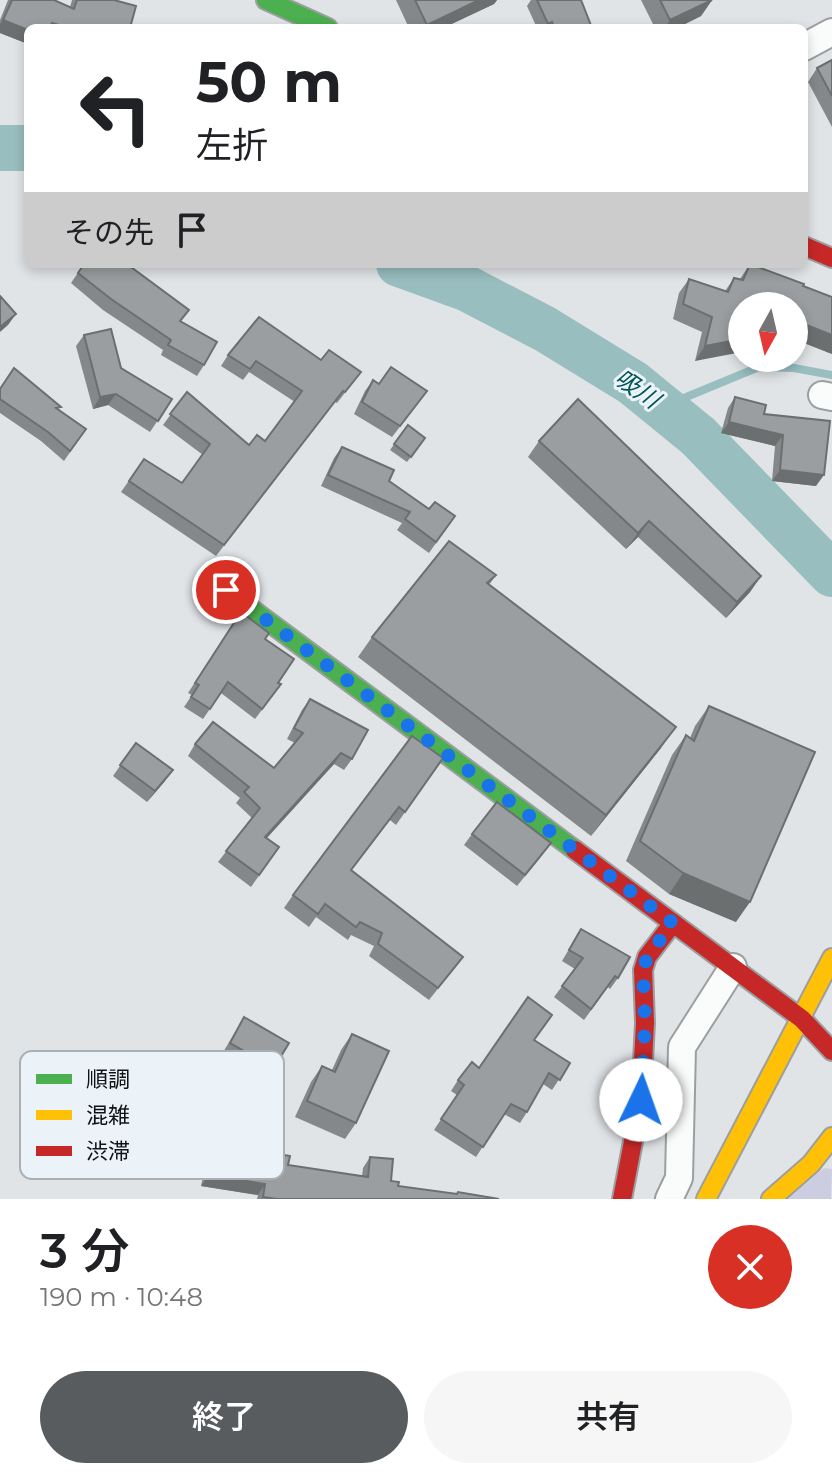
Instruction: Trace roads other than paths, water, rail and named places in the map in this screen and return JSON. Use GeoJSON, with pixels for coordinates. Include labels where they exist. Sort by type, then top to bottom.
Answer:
{"type":"FeatureCollection","features":[{"type":"Feature","properties":{"kind":"street"},"geometry":{"type":"LineString","coordinates":[[266,0],[321,17]]}},
{"type":"Feature","properties":{"kind":"street"},"geometry":{"type":"LineString","coordinates":[[808,45],[832,32]]}},
{"type":"Feature","properties":{"kind":"street"},"geometry":{"type":"LineString","coordinates":[[808,248],[832,258]]}},
{"type":"Feature","properties":{"kind":"street"},"geometry":{"type":"LineString","coordinates":[[226,590],[802,1019],[832,1051]]}},
{"type":"Feature","properties":{"kind":"street"},"geometry":{"type":"LineString","coordinates":[[622,1199],[641,1100],[645,1023],[643,970],[647,957],[673,923]]}},
{"type":"Feature","properties":{"kind":"street"},"geometry":{"type":"LineString","coordinates":[[706,1199],[832,958]]}},
{"type":"Feature","properties":{"kind":"street"},"geometry":{"type":"LineString","coordinates":[[669,1199],[679,1178],[682,1047],[733,967]]}},
{"type":"Feature","properties":{"kind":"street"},"geometry":{"type":"LineString","coordinates":[[771,1199],[811,1164],[832,1137]]}},
{"type":"Feature","properties":{"kind":"waterway","name":"吸川"},"geometry":{"type":"LineString","coordinates":[[0,148],[24,148]]}},
{"type":"Feature","properties":{"kind":"waterway","name":"吸川"},"geometry":{"type":"LineString","coordinates":[[410,268],[468,289],[545,329],[633,383],[698,436],[832,574]]}},
{"type":"Feature","properties":{"kind":"waterway"},"geometry":{"type":"LineString","coordinates":[[662,407],[759,367],[794,368],[832,375]]}}]}
